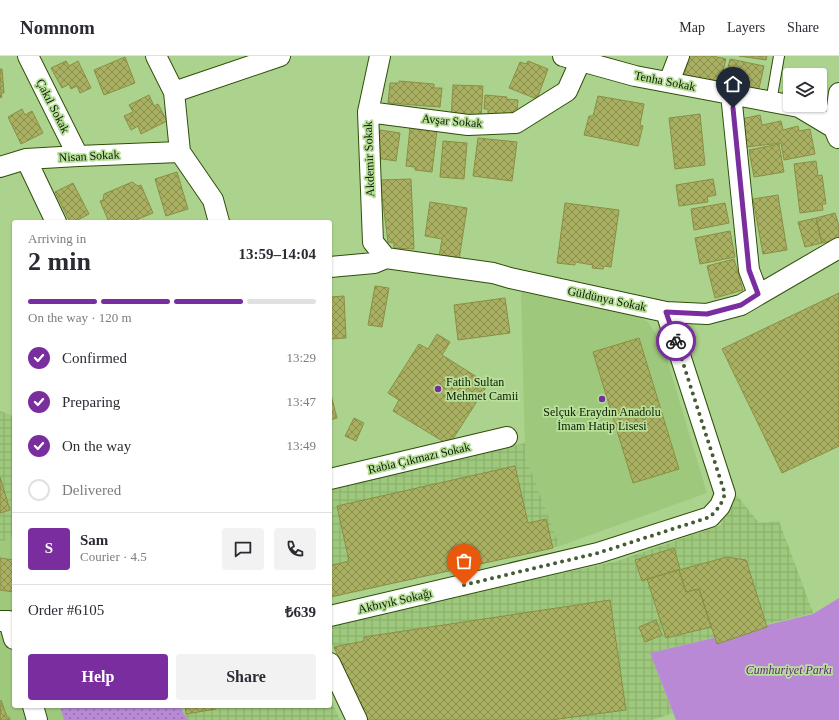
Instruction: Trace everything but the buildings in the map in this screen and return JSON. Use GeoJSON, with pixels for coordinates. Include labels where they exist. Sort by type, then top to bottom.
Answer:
{"type":"FeatureCollection","features":[{"type":"Feature","properties":{"kind":"street","name":"Çakıl Sokak"},"geometry":{"type":"LineString","coordinates":[[28,56],[78,156]]}},
{"type":"Feature","properties":{"kind":"street"},"geometry":{"type":"LineString","coordinates":[[156,56],[174,92],[180,152],[213,200],[218,220]]}},
{"type":"Feature","properties":{"kind":"street"},"geometry":{"type":"LineString","coordinates":[[174,92],[280,56]]}},
{"type":"Feature","properties":{"kind":"street","name":"Akdemir Sokak"},"geometry":{"type":"LineString","coordinates":[[380,56],[368,112],[373,242],[386,258]]}},
{"type":"Feature","properties":{"kind":"street"},"geometry":{"type":"LineString","coordinates":[[669,82],[679,56]]}},
{"type":"Feature","properties":{"kind":"street","name":"Avşar Sokak"},"geometry":{"type":"LineString","coordinates":[[368,112],[468,125],[516,123],[567,91],[574,58]]}},
{"type":"Feature","properties":{"kind":"street","name":"Tenha Sokak"},"geometry":{"type":"LineString","coordinates":[[574,58],[636,76],[799,107],[837,134]]}},
{"type":"Feature","properties":{"kind":"street"},"geometry":{"type":"LineString","coordinates":[[731,94],[749,270],[758,294]]}},
{"type":"Feature","properties":{"kind":"street"},"geometry":{"type":"LineString","coordinates":[[837,134],[839,94]]}},
{"type":"Feature","properties":{"kind":"street","name":"Nisan Sokak"},"geometry":{"type":"LineString","coordinates":[[0,167],[26,159],[180,152]]}},
{"type":"Feature","properties":{"kind":"street"},"geometry":{"type":"LineString","coordinates":[[26,159],[55,220]]}},
{"type":"Feature","properties":{"kind":"street","name":"Güldünya Sokak"},"geometry":{"type":"LineString","coordinates":[[386,258],[494,273],[510,278],[666,312],[707,314],[741,305],[839,248]]}},
{"type":"Feature","properties":{"kind":"street"},"geometry":{"type":"LineString","coordinates":[[332,267],[374,263],[386,258]]}},
{"type":"Feature","properties":{"kind":"street","name":"Akbıyık Sokağı"},"geometry":{"type":"LineString","coordinates":[[332,616],[605,551],[710,517],[720,506],[725,494],[666,312]]}},
{"type":"Feature","properties":{"kind":"street","name":"Rabia Çıkmazı Sokak"},"geometry":{"type":"LineString","coordinates":[[332,479],[507,437]]}},
{"type":"Feature","properties":{"kind":"street"},"geometry":{"type":"LineString","coordinates":[[0,621],[9,621],[12,632]]}},
{"type":"Feature","properties":{"kind":"street"},"geometry":{"type":"LineString","coordinates":[[332,666],[357,720]]}},
{"type":"Feature","properties":{"kind":"street"},"geometry":{"type":"LineString","coordinates":[[34,708],[37,720]]}},
{"type":"Feature","properties":{"kind":"lane"},"geometry":{"type":"LineString","coordinates":[[771,102],[779,56]]}},
{"type":"Feature","properties":{"kind":"shaded area","name":"Selçuk Eraydın Anadolu İmam Hatip Lisesi"},"geometry":{"type":"Polygon","coordinates":[[[521,290],[636,315],[648,322],[655,332],[666,356],[707,493],[560,546],[525,456],[521,290]]]}},
{"type":"Feature","properties":{"kind":"shaded area"},"geometry":{"type":"Polygon","coordinates":[[[0,411],[12,415],[12,538],[0,542],[0,411]]]}},
{"type":"Feature","properties":{"kind":"shaded area"},"geometry":{"type":"Polygon","coordinates":[[[525,443],[525,456],[560,546],[332,598],[332,490],[525,443]]]}},
{"type":"Feature","properties":{"kind":"shaded area"},"geometry":{"type":"Polygon","coordinates":[[[735,493],[759,523],[779,521],[813,613],[650,653],[673,713],[652,720],[367,720],[332,644],[332,627],[340,620],[614,562],[721,525],[735,493]]]}},
{"type":"Feature","properties":{"kind":"shaded area"},"geometry":{"type":"Polygon","coordinates":[[[12,538],[12,708],[63,708],[67,720],[0,720],[0,542],[12,538]]]}},
{"type":"Feature","properties":{"kind":"shaded area"},"geometry":{"type":"Polygon","coordinates":[[[332,702],[340,720],[188,720],[181,709],[332,708],[332,702]]]}},
{"type":"Feature","properties":{"kind":"green space","name":"Cumhuriyet Parkı"},"geometry":{"type":"Polygon","coordinates":[[[839,598],[839,720],[676,720],[650,653],[813,614],[839,598]]]}},
{"type":"Feature","properties":{"kind":"green space"},"geometry":{"type":"Polygon","coordinates":[[[61,708],[181,708],[188,720],[64,720],[61,708]]]}},
{"type":"Feature","properties":{"kind":"way so far"},"geometry":{"type":"LineString","coordinates":[[464,585],[598,553],[677,529],[710,517],[720,506],[725,494],[676,341]]}},
{"type":"Feature","properties":{"kind":"place","name":"Fatih Sultan Mehmet Camii"},"geometry":{"type":"Point","coordinates":[438,389]}},
{"type":"Feature","properties":{"kind":"place","name":"Selçuk Eraydın Anadolu İmam Hatip Lisesi"},"geometry":{"type":"Point","coordinates":[602,399]}},
{"type":"Feature","properties":{"kind":"route"},"geometry":{"type":"LineString","coordinates":[[676,341],[666,312],[707,314],[741,305],[758,294],[749,270],[733,108]]}}]}
